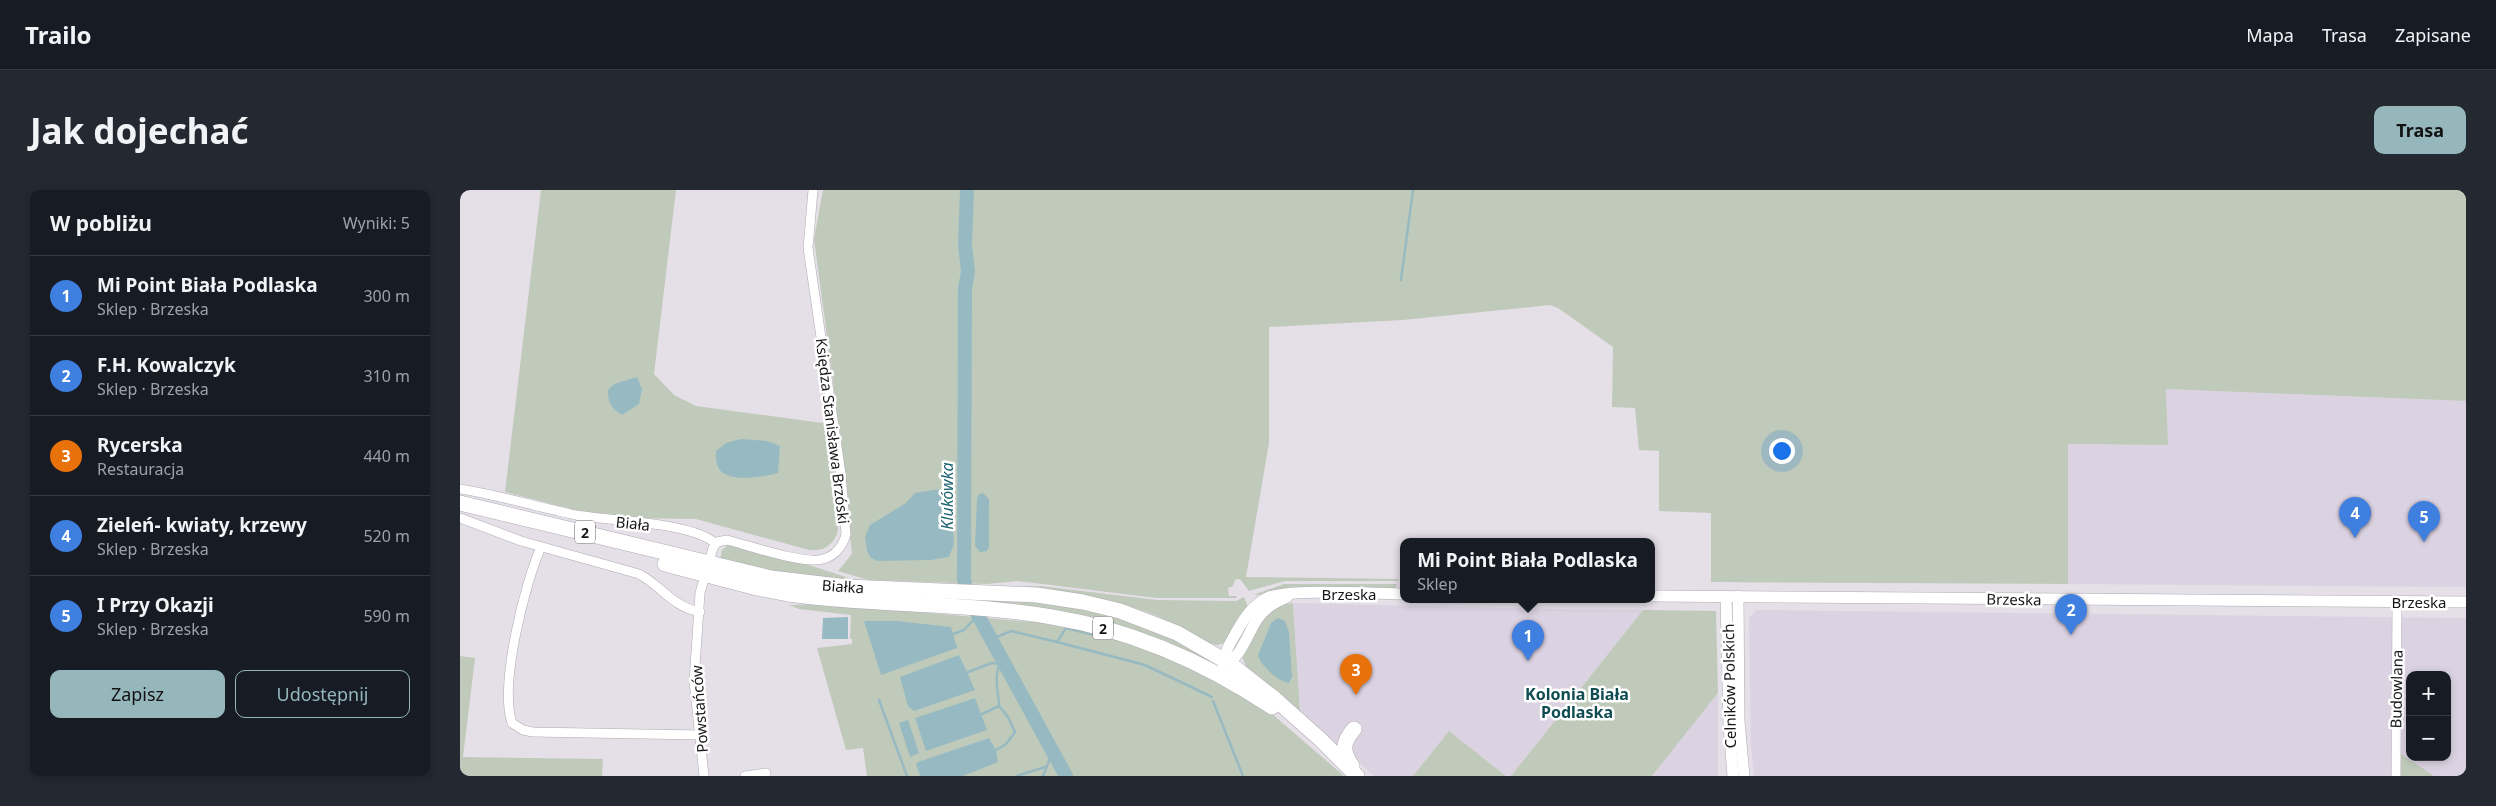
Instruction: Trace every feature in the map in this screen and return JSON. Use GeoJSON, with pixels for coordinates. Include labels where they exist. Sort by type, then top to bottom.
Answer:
{"type":"FeatureCollection","features":[{"type":"Feature","properties":{"kind":"highway","name":"Białka"},"geometry":{"type":"LineString","coordinates":[[460,505],[707,570],[762,589],[809,597],[947,606],[1053,617],[1105,629],[1160,647],[1207,668],[1226,667]]}},
{"type":"Feature","properties":{"kind":"highway","name":"Białka"},"geometry":{"type":"LineString","coordinates":[[707,570],[796,582],[1065,598],[1120,611],[1163,626],[1226,667]]}},
{"type":"Feature","properties":{"kind":"highway","name":"2"},"geometry":{"type":"LineString","coordinates":[[1226,667],[1275,699],[1321,740],[1357,776]]}},
{"type":"Feature","properties":{"kind":"highway"},"geometry":{"type":"LineString","coordinates":[[1354,729],[1345,741],[1344,752],[1357,776]]}},
{"type":"Feature","properties":{"kind":"street","name":"Księdza Stanisława Brzóski"},"geometry":{"type":"LineString","coordinates":[[716,544],[727,540],[816,561],[832,555],[841,546],[845,538],[846,522],[843,488],[808,248],[813,190]]}},
{"type":"Feature","properties":{"kind":"street","name":"Biała"},"geometry":{"type":"LineString","coordinates":[[460,489],[495,494],[580,516],[689,530],[707,536],[716,544]]}},
{"type":"Feature","properties":{"kind":"street"},"geometry":{"type":"LineString","coordinates":[[460,518],[504,536],[639,574],[655,584],[681,607],[700,612]]}},
{"type":"Feature","properties":{"kind":"street"},"geometry":{"type":"LineString","coordinates":[[707,570],[716,544]]}},
{"type":"Feature","properties":{"kind":"street"},"geometry":{"type":"LineString","coordinates":[[541,547],[530,573],[528,590],[520,609],[509,684],[512,723],[523,730],[533,732],[700,735]]}},
{"type":"Feature","properties":{"kind":"street","name":"Powstańców"},"geometry":{"type":"LineString","coordinates":[[704,776],[694,682],[700,612],[705,595],[707,570]]}},
{"type":"Feature","properties":{"kind":"street","name":"Brzeska"},"geometry":{"type":"LineString","coordinates":[[1226,667],[1263,612],[1294,593],[1400,594]]}},
{"type":"Feature","properties":{"kind":"street","name":"Brzeska"},"geometry":{"type":"LineString","coordinates":[[1655,596],[2466,602]]}},
{"type":"Feature","properties":{"kind":"street","name":"Celników Polskich"},"geometry":{"type":"LineString","coordinates":[[1726,596],[1729,733],[1739,776]]}},
{"type":"Feature","properties":{"kind":"street","name":"Celników Polskich"},"geometry":{"type":"LineString","coordinates":[[1738,596],[1739,776]]}},
{"type":"Feature","properties":{"kind":"street","name":"Budowlana"},"geometry":{"type":"LineString","coordinates":[[2396,776],[2397,602]]}},
{"type":"Feature","properties":{"kind":"street"},"geometry":{"type":"LineString","coordinates":[[745,776],[766,773]]}},
{"type":"Feature","properties":{"kind":"shaded area"},"geometry":{"type":"Polygon","coordinates":[[[2166,389],[2466,401],[2466,587],[2068,584],[2068,444],[2168,445],[2166,389]]]}},
{"type":"Feature","properties":{"kind":"shaded area"},"geometry":{"type":"Polygon","coordinates":[[[1293,603],[1643,610],[1511,776],[1506,776],[1449,731],[1413,776],[1374,776],[1300,712],[1293,603]]]}},
{"type":"Feature","properties":{"kind":"shaded area"},"geometry":{"type":"Polygon","coordinates":[[[1757,610],[2466,618],[2466,776],[2434,776],[2410,761],[2451,761],[2451,671],[2406,671],[2406,758],[2401,755],[2400,776],[1754,776],[1751,745],[1749,618],[1757,610]]]}},
{"type":"Feature","properties":{"kind":"shaded area"},"geometry":{"type":"Polygon","coordinates":[[[1718,693],[1718,776],[1652,776],[1718,693]]]}},
{"type":"Feature","properties":{"kind":"green space"},"geometry":{"type":"Polygon","coordinates":[[[541,190],[676,190],[654,374],[674,395],[696,406],[830,424],[838,530],[837,535],[828,546],[819,550],[809,550],[696,519],[624,518],[570,509],[505,492],[541,190]]]}},
{"type":"Feature","properties":{"kind":"green space"},"geometry":{"type":"Polygon","coordinates":[[[823,190],[2466,190],[2466,401],[2166,389],[2168,445],[2068,444],[2068,584],[1711,582],[1711,513],[1659,511],[1659,451],[1639,450],[1635,408],[1612,407],[1613,347],[1558,308],[1550,305],[1403,320],[1269,327],[1269,443],[1246,577],[1398,579],[1398,581],[1285,581],[1249,591],[1240,579],[1235,580],[1233,586],[1228,588],[1229,596],[1237,596],[1236,598],[1156,598],[1018,581],[987,584],[868,580],[838,571],[852,554],[833,381],[814,239],[823,190]]]}},
{"type":"Feature","properties":{"kind":"green space"},"geometry":{"type":"Polygon","coordinates":[[[729,544],[806,564],[861,582],[796,579],[720,559],[722,550],[729,544]]]}},
{"type":"Feature","properties":{"kind":"green space"},"geometry":{"type":"Polygon","coordinates":[[[1284,584],[1397,584],[1395,589],[1253,595],[1284,584]]]}},
{"type":"Feature","properties":{"kind":"green space"},"geometry":{"type":"Polygon","coordinates":[[[1040,586],[1157,600],[1236,601],[1244,597],[1248,607],[1227,642],[1218,645],[1152,614],[1118,603],[1066,592],[1013,587],[1040,586]]]}},
{"type":"Feature","properties":{"kind":"green space"},"geometry":{"type":"Polygon","coordinates":[[[986,595],[1040,599],[1156,627],[1212,661],[985,602],[986,595]]]}},
{"type":"Feature","properties":{"kind":"green space"},"geometry":{"type":"Polygon","coordinates":[[[1293,603],[1300,712],[1246,667],[1242,656],[1256,629],[1267,614],[1282,605],[1293,603]]]}},
{"type":"Feature","properties":{"kind":"green space"},"geometry":{"type":"Polygon","coordinates":[[[826,604],[1079,626],[1187,662],[1271,713],[1344,776],[867,776],[863,748],[846,750],[817,648],[852,644],[852,639],[850,639],[851,615],[799,609],[789,605],[826,604]]]}},
{"type":"Feature","properties":{"kind":"green space"},"geometry":{"type":"Polygon","coordinates":[[[1643,610],[1716,611],[1718,693],[1652,776],[1511,776],[1643,610]]]}},
{"type":"Feature","properties":{"kind":"green space"},"geometry":{"type":"Polygon","coordinates":[[[460,656],[475,658],[463,757],[603,759],[602,776],[460,776],[460,656]]]}},
{"type":"Feature","properties":{"kind":"green space"},"geometry":{"type":"Polygon","coordinates":[[[1449,731],[1506,776],[1413,776],[1449,731]]]}},
{"type":"Feature","properties":{"kind":"green space"},"geometry":{"type":"Polygon","coordinates":[[[2401,754],[2406,757],[2406,761],[2412,761],[2434,776],[2400,776],[2401,754]]]}},
{"type":"Feature","properties":{"kind":"water"},"geometry":{"type":"Polygon","coordinates":[[[637,377],[642,389],[639,404],[622,415],[611,405],[608,390],[614,384],[637,377]]]}},
{"type":"Feature","properties":{"kind":"water"},"geometry":{"type":"Polygon","coordinates":[[[741,439],[767,441],[780,446],[778,473],[745,478],[728,476],[722,472],[717,465],[716,451],[726,443],[741,439]]]}},
{"type":"Feature","properties":{"kind":"water"},"geometry":{"type":"Polygon","coordinates":[[[940,489],[947,492],[951,498],[954,544],[949,557],[931,560],[878,561],[871,558],[867,551],[865,537],[870,525],[906,503],[915,493],[940,489]]]}},
{"type":"Feature","properties":{"kind":"water"},"geometry":{"type":"Polygon","coordinates":[[[983,493],[989,499],[989,547],[987,551],[980,552],[975,546],[977,499],[978,495],[983,493]]]}},
{"type":"Feature","properties":{"kind":"water"},"geometry":{"type":"Polygon","coordinates":[[[848,617],[848,639],[822,639],[823,618],[848,617]]]}},
{"type":"Feature","properties":{"kind":"water"},"geometry":{"type":"Polygon","coordinates":[[[1278,618],[1285,621],[1289,632],[1292,677],[1289,683],[1280,680],[1270,673],[1258,655],[1271,623],[1278,618]]]}},
{"type":"Feature","properties":{"kind":"water"},"geometry":{"type":"Polygon","coordinates":[[[864,621],[897,621],[951,627],[957,648],[881,675],[864,621]]]}},
{"type":"Feature","properties":{"kind":"water"},"geometry":{"type":"Polygon","coordinates":[[[959,655],[975,690],[914,711],[908,706],[900,677],[959,655]]]}},
{"type":"Feature","properties":{"kind":"water"},"geometry":{"type":"Polygon","coordinates":[[[975,698],[987,730],[926,751],[915,718],[975,698]]]}},
{"type":"Feature","properties":{"kind":"water"},"geometry":{"type":"Polygon","coordinates":[[[908,720],[919,753],[910,757],[899,723],[908,720]]]}},
{"type":"Feature","properties":{"kind":"water"},"geometry":{"type":"Polygon","coordinates":[[[989,738],[996,750],[998,762],[963,776],[920,776],[916,764],[918,762],[989,738]]]}},
{"type":"Feature","properties":{"kind":"waterway","name":"Klukówka"},"geometry":{"type":"LineString","coordinates":[[967,190],[965,245],[968,272],[965,288],[964,580],[968,597],[1066,776]]}},
{"type":"Feature","properties":{"kind":"waterway"},"geometry":{"type":"LineString","coordinates":[[1401,280],[1413,190]]}},
{"type":"Feature","properties":{"kind":"waterway"},"geometry":{"type":"LineString","coordinates":[[953,634],[964,630],[978,615]]}},
{"type":"Feature","properties":{"kind":"waterway"},"geometry":{"type":"LineString","coordinates":[[1057,642],[1066,628],[1094,635]]}},
{"type":"Feature","properties":{"kind":"waterway"},"geometry":{"type":"LineString","coordinates":[[992,639],[1011,631],[1145,665],[1212,697]]}},
{"type":"Feature","properties":{"kind":"waterway"},"geometry":{"type":"LineString","coordinates":[[996,750],[1006,744],[1015,732],[1008,717],[999,706],[997,676],[1000,665],[1004,660]]}},
{"type":"Feature","properties":{"kind":"waterway"},"geometry":{"type":"LineString","coordinates":[[968,672],[992,663],[999,664]]}},
{"type":"Feature","properties":{"kind":"waterway"},"geometry":{"type":"LineString","coordinates":[[879,700],[907,776]]}},
{"type":"Feature","properties":{"kind":"waterway"},"geometry":{"type":"LineString","coordinates":[[1213,701],[1243,776]]}},
{"type":"Feature","properties":{"kind":"waterway"},"geometry":{"type":"LineString","coordinates":[[982,714],[999,706]]}},
{"type":"Feature","properties":{"kind":"waterway"},"geometry":{"type":"LineString","coordinates":[[1043,776],[1053,751]]}},
{"type":"Feature","properties":{"kind":"waterway"},"geometry":{"type":"LineString","coordinates":[[1017,776],[1045,767]]}},
{"type":"Feature","properties":{"kind":"place","name":"Zieleń- kwiaty, krzewy"},"geometry":{"type":"Point","coordinates":[2355,538]}},
{"type":"Feature","properties":{"kind":"place","name":"I Przy Okazji"},"geometry":{"type":"Point","coordinates":[2424,542]}},
{"type":"Feature","properties":{"kind":"place","name":"F.H. Kowalczyk"},"geometry":{"type":"Point","coordinates":[2071,635]}},
{"type":"Feature","properties":{"kind":"place","name":"Mi Point Biała Podlaska"},"geometry":{"type":"Point","coordinates":[1528,661]}},
{"type":"Feature","properties":{"kind":"place","name":"Rycerska"},"geometry":{"type":"Point","coordinates":[1356,695]}},
{"type":"Feature","properties":{"kind":"district","name":"Kolonia Biała Podlaska"},"geometry":{"type":"Point","coordinates":[1577,703]}}]}
